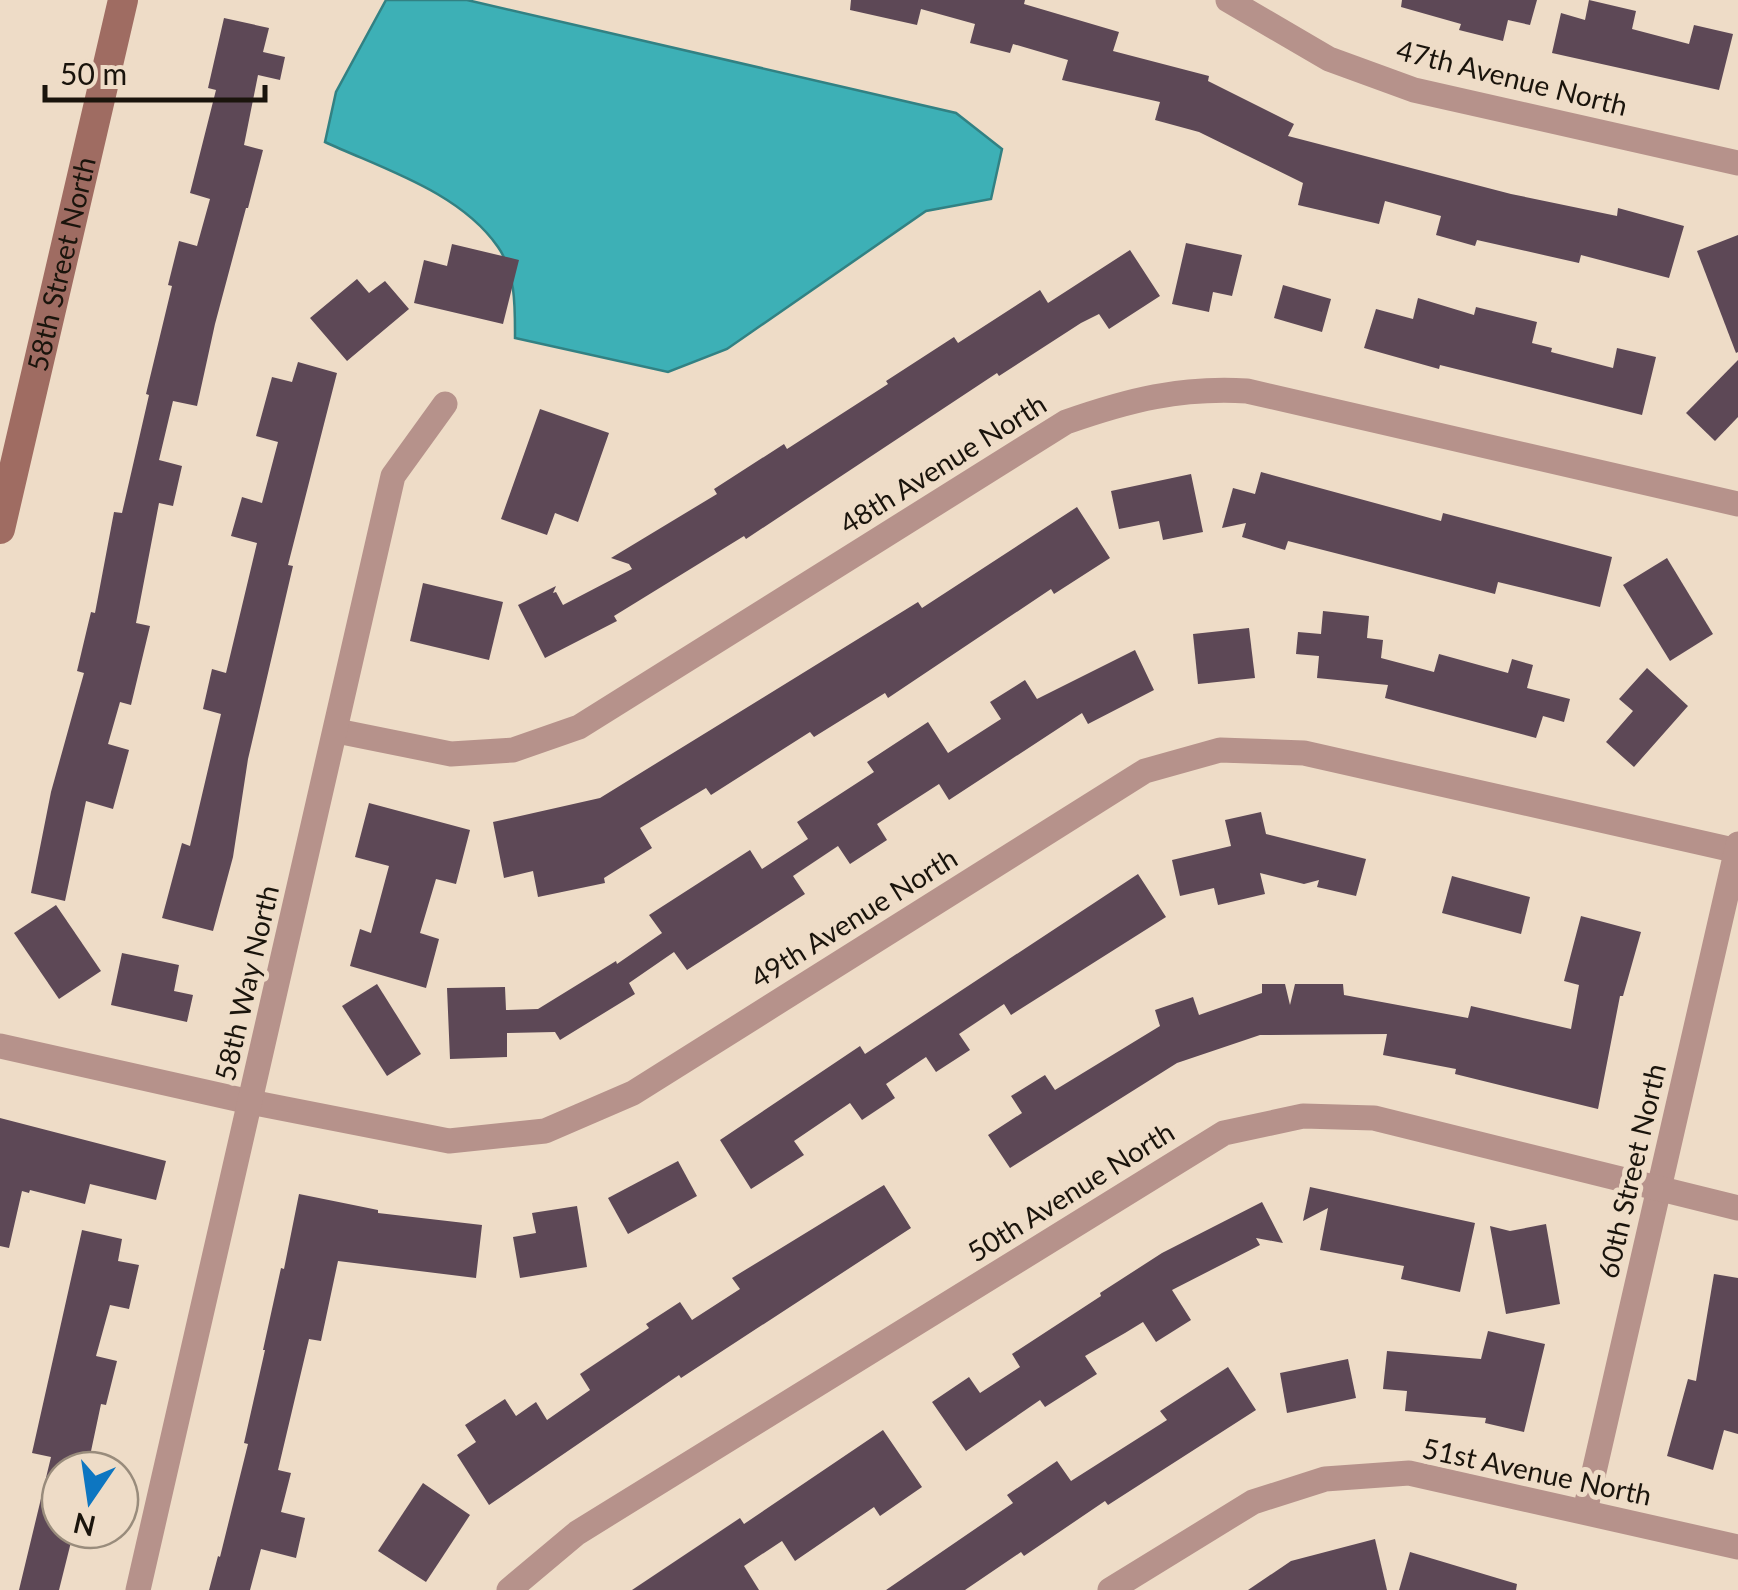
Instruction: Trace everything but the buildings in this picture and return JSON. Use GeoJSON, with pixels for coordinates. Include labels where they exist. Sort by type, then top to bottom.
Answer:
{"type":"FeatureCollection","features":[{"type":"Feature","properties":{"kind":"street","name":"58th Street North"},"geometry":{"type":"LineString","coordinates":[[0,529],[123,0]]}},
{"type":"Feature","properties":{"kind":"street","name":"47th Avenue North"},"geometry":{"type":"LineString","coordinates":[[1228,0],[1330,58],[1414,90],[1738,163]]}},
{"type":"Feature","properties":{"kind":"street","name":"48th Avenue North"},"geometry":{"type":"LineString","coordinates":[[337,732],[451,754],[512,750],[579,727],[1066,422],[1148,397],[1201,388],[1247,391],[1738,504]]}},
{"type":"Feature","properties":{"kind":"street","name":"58th Way North"},"geometry":{"type":"LineString","coordinates":[[138,1590],[393,476],[445,404]]}},
{"type":"Feature","properties":{"kind":"street","name":"49th Avenue North"},"geometry":{"type":"LineString","coordinates":[[0,1046],[448,1141],[545,1130],[633,1092],[1145,772],[1220,750],[1304,753],[1737,849]]}},
{"type":"Feature","properties":{"kind":"street","name":"60th Street North"},"geometry":{"type":"LineString","coordinates":[[1585,1511],[1737,849]]}},
{"type":"Feature","properties":{"kind":"street","name":"50th Avenue North"},"geometry":{"type":"LineString","coordinates":[[509,1590],[577,1533],[1224,1133],[1303,1116],[1374,1118],[1738,1208]]}},
{"type":"Feature","properties":{"kind":"street","name":"51st Avenue North"},"geometry":{"type":"LineString","coordinates":[[1110,1590],[1253,1502],[1325,1480],[1409,1473],[1738,1547]]}},
{"type":"Feature","properties":{"kind":"water"},"geometry":{"type":"Polygon","coordinates":[[[386,0],[467,0],[956,113],[1002,149],[991,199],[926,211],[727,349],[668,372],[515,338],[508,268],[498,247],[482,228],[463,211],[419,184],[325,142],[336,92],[386,0]]]}}]}
